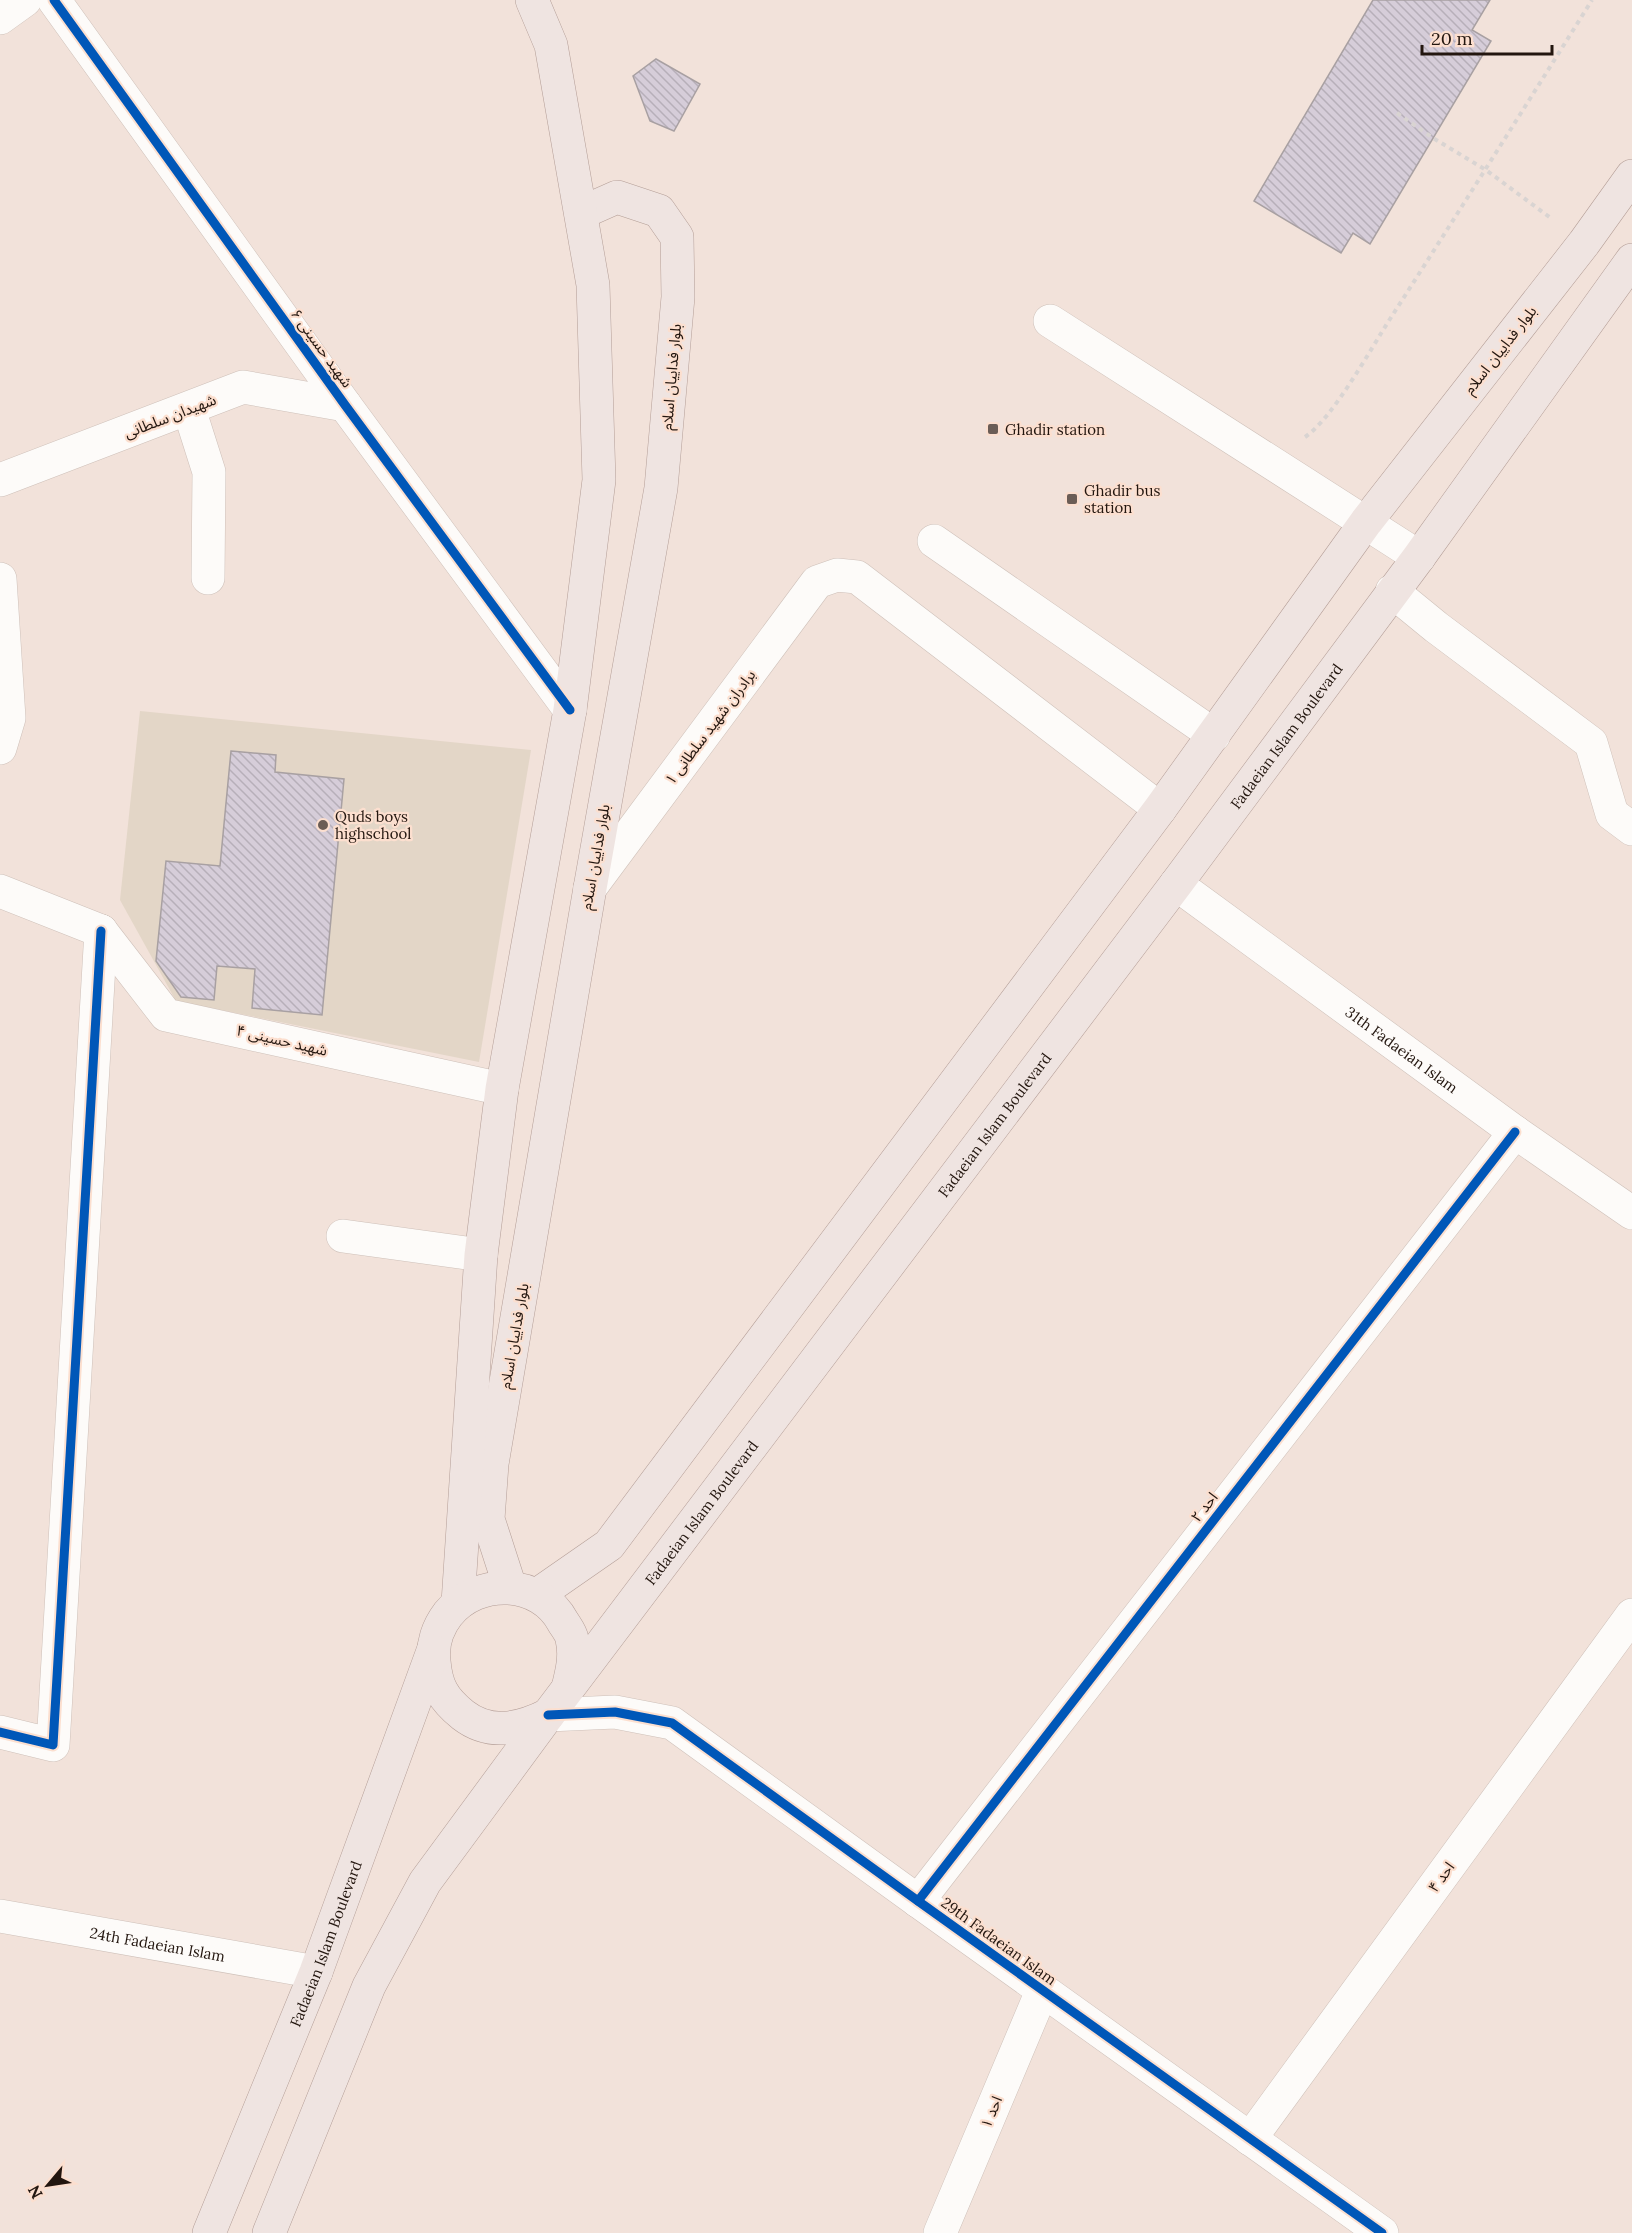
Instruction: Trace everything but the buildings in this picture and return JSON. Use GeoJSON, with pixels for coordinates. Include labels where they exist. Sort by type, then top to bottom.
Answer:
{"type":"FeatureCollection","features":[{"type":"Feature","properties":{"kind":"main road"},"geometry":{"type":"LineString","coordinates":[[458,1603],[481,1255],[502,1089],[570,710],[598,480],[593,285],[551,45],[532,0]]}},
{"type":"Feature","properties":{"kind":"main road","name":"بلوار فداییان اسلام"},"geometry":{"type":"LineString","coordinates":[[1366,522],[1584,243],[1632,176]]}},
{"type":"Feature","properties":{"kind":"main road","name":"بلوار فداییان اسلام"},"geometry":{"type":"LineString","coordinates":[[523,1591],[488,1519],[492,1464],[661,488],[678,297],[677,237],[659,211],[617,197],[581,213]]}},
{"type":"Feature","properties":{"kind":"main road"},"geometry":{"type":"LineString","coordinates":[[1419,557],[1632,260]]}},
{"type":"Feature","properties":{"kind":"main road"},"geometry":{"type":"LineString","coordinates":[[523,1591],[609,1545],[1160,809],[1366,522]]}},
{"type":"Feature","properties":{"kind":"main road","name":"Fadaeian Islam Boulevard"},"geometry":{"type":"LineString","coordinates":[[270,2233],[375,1976],[425,1882],[1176,884],[1419,557]]}},
{"type":"Feature","properties":{"kind":"main road"},"geometry":{"type":"LineString","coordinates":[[482,1589],[523,1591],[558,1613],[572,1637],[574,1665],[557,1704],[525,1726],[497,1729],[470,1721],[448,1703],[435,1679],[432,1651],[441,1624],[458,1603],[482,1589]]}},
{"type":"Feature","properties":{"kind":"main road","name":"Fadaeian Islam Boulevard"},"geometry":{"type":"LineString","coordinates":[[209,2233],[316,1972],[432,1651]]}},
{"type":"Feature","properties":{"kind":"street"},"geometry":{"type":"LineString","coordinates":[[0,18],[25,0]]}},
{"type":"Feature","properties":{"kind":"street","name":"شهید حسینی ۶"},"geometry":{"type":"LineString","coordinates":[[54,0],[345,405],[570,710]]}},
{"type":"Feature","properties":{"kind":"street"},"geometry":{"type":"LineString","coordinates":[[1050,321],[1419,557]]}},
{"type":"Feature","properties":{"kind":"street","name":"شهیدان سلطانی"},"geometry":{"type":"LineString","coordinates":[[0,480],[243,387],[345,405]]}},
{"type":"Feature","properties":{"kind":"street"},"geometry":{"type":"LineString","coordinates":[[189,409],[209,472],[208,578]]}},
{"type":"Feature","properties":{"kind":"street"},"geometry":{"type":"LineString","coordinates":[[934,541],[1214,735]]}},
{"type":"Feature","properties":{"kind":"street","name":"برادران شهید سلطانی ۱"},"geometry":{"type":"LineString","coordinates":[[590,888],[817,582],[837,575],[857,578],[1160,809]]}},
{"type":"Feature","properties":{"kind":"street"},"geometry":{"type":"LineString","coordinates":[[0,579],[9,718],[0,748]]}},
{"type":"Feature","properties":{"kind":"street"},"geometry":{"type":"LineString","coordinates":[[1392,591],[1436,627],[1591,743],[1612,814],[1632,829]]}},
{"type":"Feature","properties":{"kind":"street","name":"31th Fadaeian Islam"},"geometry":{"type":"LineString","coordinates":[[1176,884],[1515,1132],[1632,1213]]}},
{"type":"Feature","properties":{"kind":"street"},"geometry":{"type":"LineString","coordinates":[[0,891],[101,931],[53,1745],[0,1732]]}},
{"type":"Feature","properties":{"kind":"street","name":"شهید حسینی ۴"},"geometry":{"type":"LineString","coordinates":[[101,931],[166,1015],[502,1089]]}},
{"type":"Feature","properties":{"kind":"street","name":"احد ۲"},"geometry":{"type":"LineString","coordinates":[[918,1901],[1515,1132]]}},
{"type":"Feature","properties":{"kind":"street"},"geometry":{"type":"LineString","coordinates":[[343,1236],[481,1255]]}},
{"type":"Feature","properties":{"kind":"street","name":"احد ۴"},"geometry":{"type":"LineString","coordinates":[[1250,2139],[1632,1615]]}},
{"type":"Feature","properties":{"kind":"street","name":"29th Fadaeian Islam"},"geometry":{"type":"LineString","coordinates":[[557,1704],[672,1723],[1042,1991],[1382,2233]]}},
{"type":"Feature","properties":{"kind":"street","name":"24th Fadaeian Islam"},"geometry":{"type":"LineString","coordinates":[[0,1916],[316,1972]]}},
{"type":"Feature","properties":{"kind":"street","name":"احد ۱"},"geometry":{"type":"LineString","coordinates":[[940,2233],[1042,1991]]}},
{"type":"Feature","properties":{"kind":"path"},"geometry":{"type":"LineString","coordinates":[[1269,460],[1316,430],[1486,170],[1592,0]]}},
{"type":"Feature","properties":{"kind":"path"},"geometry":{"type":"LineString","coordinates":[[1397,113],[1486,170],[1584,243]]}},
{"type":"Feature","properties":{"kind":"shaded area","name":"Quds boys highschool"},"geometry":{"type":"Polygon","coordinates":[[[140,711],[531,750],[479,1062],[176,1001],[120,900],[140,711]]]}},
{"type":"Feature","properties":{"kind":"cycle path"},"geometry":{"type":"LineString","coordinates":[[54,0],[345,405],[570,710]]}},
{"type":"Feature","properties":{"kind":"cycle path"},"geometry":{"type":"LineString","coordinates":[[0,1732],[53,1745],[101,931]]}},
{"type":"Feature","properties":{"kind":"cycle path"},"geometry":{"type":"LineString","coordinates":[[918,1901],[1515,1132]]}},
{"type":"Feature","properties":{"kind":"cycle path"},"geometry":{"type":"LineString","coordinates":[[548,1715],[615,1712],[672,1723],[1382,2233]]}},
{"type":"Feature","properties":{"kind":"place","name":"Ghadir station"},"geometry":{"type":"Point","coordinates":[993,429]}},
{"type":"Feature","properties":{"kind":"place","name":"Ghadir bus station"},"geometry":{"type":"Point","coordinates":[1072,499]}},
{"type":"Feature","properties":{"kind":"place","name":"Quds boys highschool"},"geometry":{"type":"Point","coordinates":[323,825]}}]}
